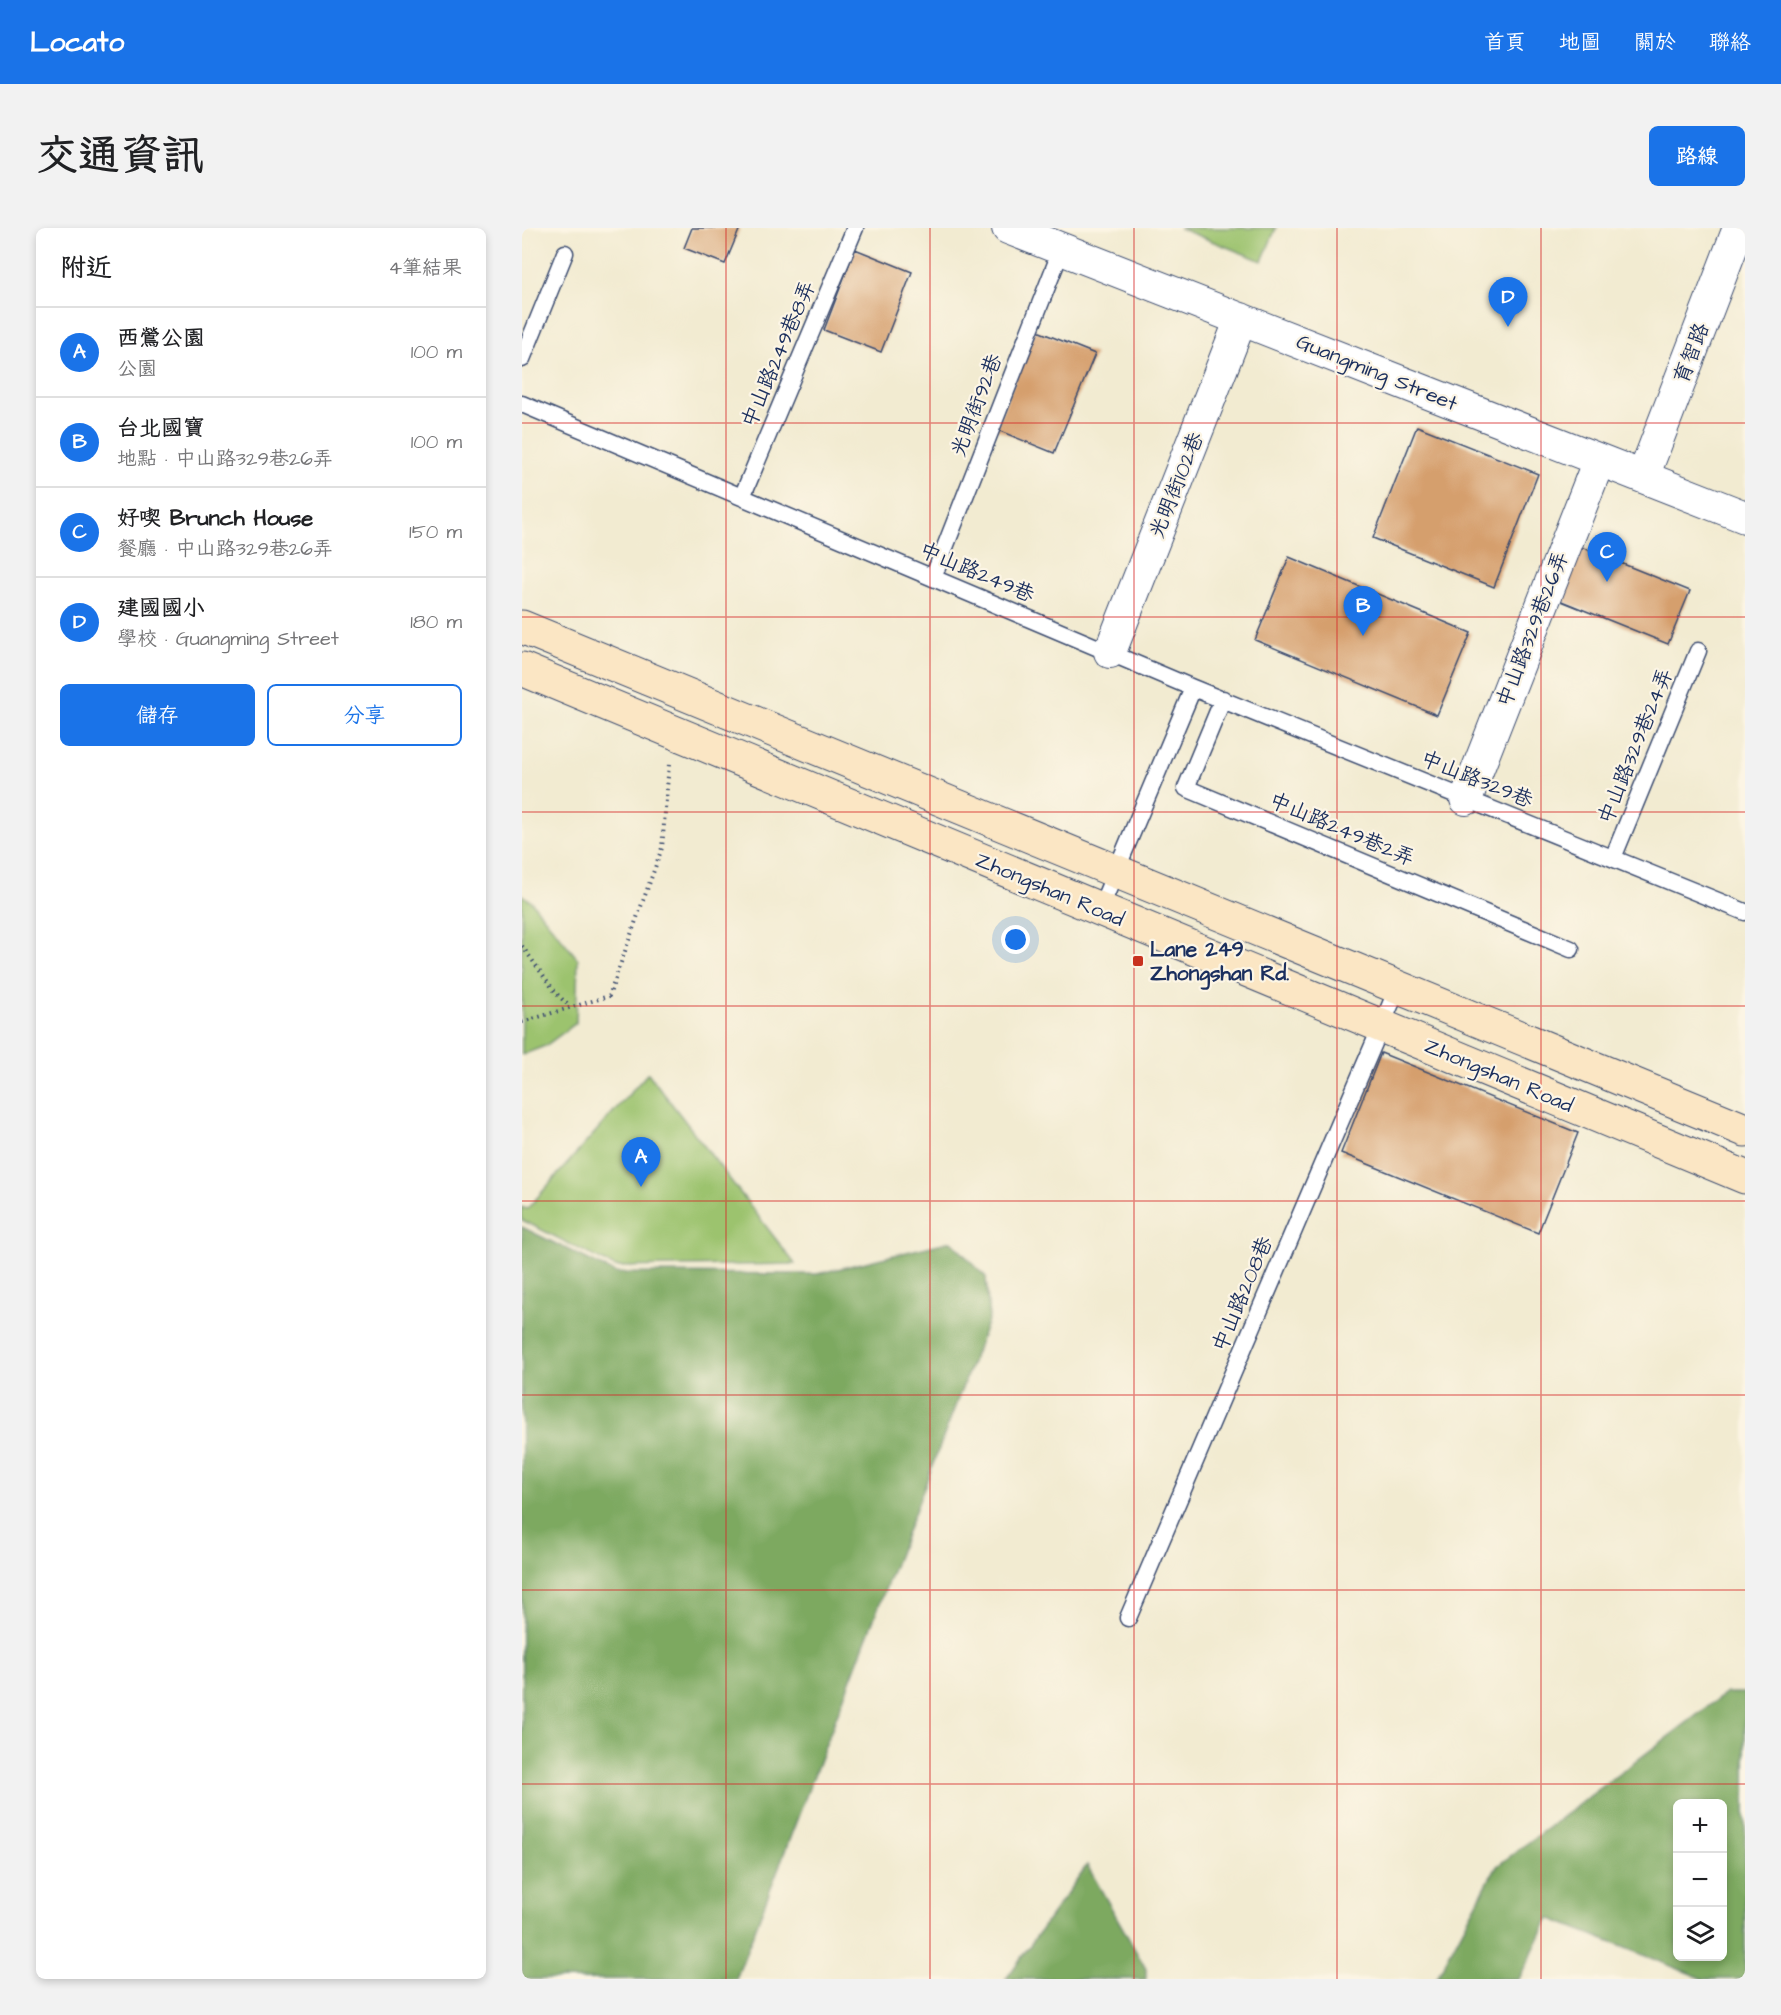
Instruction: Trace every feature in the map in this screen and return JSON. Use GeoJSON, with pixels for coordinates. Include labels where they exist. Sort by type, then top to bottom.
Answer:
{"type":"FeatureCollection","features":[{"type":"Feature","properties":{"kind":"street","name":"Guangming Street"},"geometry":{"type":"LineString","coordinates":[[1008,228],[1745,517]]}},
{"type":"Feature","properties":{"kind":"street","name":"育智路"},"geometry":{"type":"LineString","coordinates":[[1643,477],[1739,228]]}},
{"type":"Feature","properties":{"kind":"street","name":"光明街102巷"},"geometry":{"type":"LineString","coordinates":[[1110,652],[1241,319]]}},
{"type":"Feature","properties":{"kind":"street","name":"中山路329巷26弄"},"geometry":{"type":"LineString","coordinates":[[1466,798],[1599,460]]}},
{"type":"Feature","properties":{"kind":"street","name":"Zhongshan Road"},"geometry":{"type":"LineString","coordinates":[[522,627],[1745,1130]]}},
{"type":"Feature","properties":{"kind":"street","name":"Zhongshan Road"},"geometry":{"type":"LineString","coordinates":[[522,669],[1745,1178]]}},
{"type":"Feature","properties":{"kind":"lane","name":"中山路249巷8弄"},"geometry":{"type":"LineString","coordinates":[[742,497],[855,228]]}},
{"type":"Feature","properties":{"kind":"lane","name":"光明街92巷"},"geometry":{"type":"LineString","coordinates":[[933,578],[1062,248]]}},
{"type":"Feature","properties":{"kind":"lane"},"geometry":{"type":"LineString","coordinates":[[522,359],[565,253]]}},
{"type":"Feature","properties":{"kind":"lane","name":"中山路249巷"},"geometry":{"type":"LineString","coordinates":[[522,404],[1193,688]]}},
{"type":"Feature","properties":{"kind":"lane","name":"中山路329巷24弄"},"geometry":{"type":"LineString","coordinates":[[1613,858],[1698,651]]}},
{"type":"Feature","properties":{"kind":"lane"},"geometry":{"type":"LineString","coordinates":[[1100,909],[1193,688]]}},
{"type":"Feature","properties":{"kind":"lane","name":"中山路329巷"},"geometry":{"type":"LineString","coordinates":[[1193,688],[1745,912]]}},
{"type":"Feature","properties":{"kind":"lane","name":"中山路249巷2弄"},"geometry":{"type":"LineString","coordinates":[[1223,699],[1186,788],[1571,949]]}},
{"type":"Feature","properties":{"kind":"lane","name":"中山路208巷"},"geometry":{"type":"LineString","coordinates":[[1128,1618],[1398,987]]}},
{"type":"Feature","properties":{"kind":"path"},"geometry":{"type":"LineString","coordinates":[[522,1022],[609,996],[662,848],[671,731]]}},
{"type":"Feature","properties":{"kind":"path"},"geometry":{"type":"LineString","coordinates":[[522,946],[556,993],[570,1007]]}},
{"type":"Feature","properties":{"kind":"green space"},"geometry":{"type":"Polygon","coordinates":[[[1179,228],[1276,228],[1262,261],[1179,228]]]}},
{"type":"Feature","properties":{"kind":"green space"},"geometry":{"type":"Polygon","coordinates":[[[522,895],[531,901],[578,959],[576,1023],[545,1046],[522,1055],[522,895]]]}},
{"type":"Feature","properties":{"kind":"green space"},"geometry":{"type":"Polygon","coordinates":[[[648,1073],[795,1264],[615,1267],[522,1220],[522,1207],[527,1209],[648,1073]]]}},
{"type":"Feature","properties":{"kind":"green space"},"geometry":{"type":"Polygon","coordinates":[[[522,1227],[615,1273],[817,1274],[951,1241],[986,1277],[989,1318],[736,1979],[522,1979],[522,1227]]]}},
{"type":"Feature","properties":{"kind":"green space"},"geometry":{"type":"Polygon","coordinates":[[[1726,1693],[1745,1693],[1745,1979],[1704,1979],[1549,1918],[1519,1979],[1436,1979],[1496,1867],[1726,1693]]]}},
{"type":"Feature","properties":{"kind":"green space"},"geometry":{"type":"Polygon","coordinates":[[[1087,1865],[1146,1969],[1146,1979],[1006,1979],[1087,1865]]]}},
{"type":"Feature","properties":{"kind":"building"},"geometry":{"type":"Polygon","coordinates":[[[692,228],[740,228],[725,264],[684,248],[692,228]]]}},
{"type":"Feature","properties":{"kind":"building"},"geometry":{"type":"Polygon","coordinates":[[[855,249],[912,272],[881,352],[824,330],[855,249]]]}},
{"type":"Feature","properties":{"kind":"building"},"geometry":{"type":"Polygon","coordinates":[[[1035,330],[1095,354],[1054,453],[995,429],[1035,330]]]}},
{"type":"Feature","properties":{"kind":"building"},"geometry":{"type":"Polygon","coordinates":[[[1417,426],[1538,474],[1494,587],[1373,538],[1417,426]]]}},
{"type":"Feature","properties":{"kind":"building"},"geometry":{"type":"Polygon","coordinates":[[[1581,547],[1690,591],[1668,644],[1559,600],[1581,547]]]}},
{"type":"Feature","properties":{"kind":"building"},"geometry":{"type":"Polygon","coordinates":[[[1289,557],[1471,633],[1437,715],[1255,640],[1289,557]]]}},
{"type":"Feature","properties":{"kind":"building"},"geometry":{"type":"Polygon","coordinates":[[[1381,1053],[1578,1133],[1538,1233],[1341,1153],[1381,1053]]]}},
{"type":"Feature","properties":{"kind":"place","name":"建國國小"},"geometry":{"type":"Point","coordinates":[1508,327]}},
{"type":"Feature","properties":{"kind":"place","name":"好喫 Brunch House"},"geometry":{"type":"Point","coordinates":[1607,582]}},
{"type":"Feature","properties":{"kind":"place","name":"台北國寶"},"geometry":{"type":"Point","coordinates":[1363,636]}},
{"type":"Feature","properties":{"kind":"place","name":"Lane 249 Zhongshan Rd."},"geometry":{"type":"Point","coordinates":[1138,961]}},
{"type":"Feature","properties":{"kind":"place","name":"西鶯公園"},"geometry":{"type":"Point","coordinates":[641,1187]}}]}
